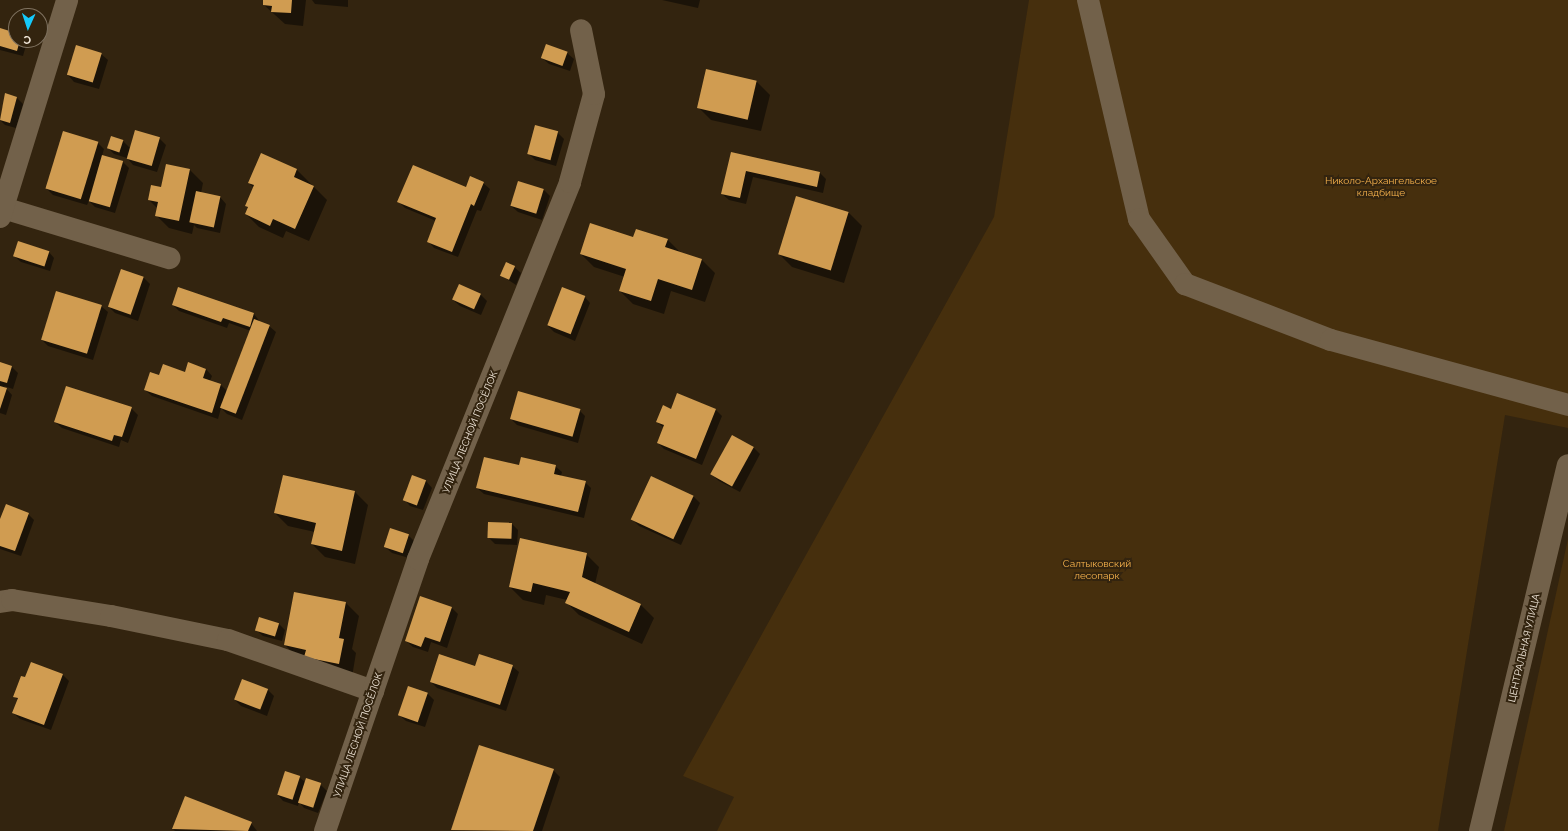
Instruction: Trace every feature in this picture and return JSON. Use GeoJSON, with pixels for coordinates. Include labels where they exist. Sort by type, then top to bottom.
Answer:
{"type":"FeatureCollection","features":[{"type":"Feature","properties":{"kind":"street"},"geometry":{"type":"LineString","coordinates":[[67,0],[1,210],[169,258]]}},
{"type":"Feature","properties":{"kind":"street"},"geometry":{"type":"LineString","coordinates":[[1088,0],[1139,219],[1185,284],[1331,340],[1568,405]]}},
{"type":"Feature","properties":{"kind":"street","name":"УЛИЦА ЛЕСНОЙ ПОСЁЛОК"},"geometry":{"type":"LineString","coordinates":[[325,831],[418,559],[570,182],[594,94],[581,30]]}},
{"type":"Feature","properties":{"kind":"street","name":"ЦЕНТРАЛЬНАЯ УЛИЦА"},"geometry":{"type":"LineString","coordinates":[[1480,831],[1568,465]]}},
{"type":"Feature","properties":{"kind":"street"},"geometry":{"type":"LineString","coordinates":[[0,602],[12,600],[111,616],[228,640],[373,691]]}},
{"type":"Feature","properties":{"kind":"green space","name":"Салтыковский лесопарк"},"geometry":{"type":"Polygon","coordinates":[[[1029,0],[1568,0],[1568,428],[1505,415],[1438,831],[717,831],[734,797],[683,776],[994,217],[1029,0]]]}},
{"type":"Feature","properties":{"kind":"green space"},"geometry":{"type":"Polygon","coordinates":[[[1568,539],[1568,831],[1504,831],[1568,539]]]}},
{"type":"Feature","properties":{"kind":"building"},"geometry":{"type":"Polygon","coordinates":[[[263,0],[292,0],[291,13],[271,12],[272,6],[263,5],[263,0]]]}},
{"type":"Feature","properties":{"kind":"building"},"geometry":{"type":"Polygon","coordinates":[[[0,28],[8,30],[8,48],[18,48],[17,51],[0,46],[0,28]]]}},
{"type":"Feature","properties":{"kind":"building"},"geometry":{"type":"Polygon","coordinates":[[[546,44],[568,52],[562,66],[541,58],[546,44]]]}},
{"type":"Feature","properties":{"kind":"building"},"geometry":{"type":"Polygon","coordinates":[[[76,45],[102,53],[93,83],[67,75],[76,45]]]}},
{"type":"Feature","properties":{"kind":"building"},"geometry":{"type":"Polygon","coordinates":[[[706,69],[757,81],[748,120],[697,108],[706,69]]]}},
{"type":"Feature","properties":{"kind":"building"},"geometry":{"type":"Polygon","coordinates":[[[5,93],[17,97],[10,123],[0,120],[5,93]]]}},
{"type":"Feature","properties":{"kind":"building"},"geometry":{"type":"Polygon","coordinates":[[[535,125],[558,131],[550,160],[527,154],[535,125]]]}},
{"type":"Feature","properties":{"kind":"building"},"geometry":{"type":"Polygon","coordinates":[[[135,130],[160,137],[152,166],[127,159],[135,130]]]}},
{"type":"Feature","properties":{"kind":"building"},"geometry":{"type":"Polygon","coordinates":[[[63,131],[98,142],[81,199],[45,188],[63,131]]]}},
{"type":"Feature","properties":{"kind":"building"},"geometry":{"type":"Polygon","coordinates":[[[111,136],[123,140],[119,152],[107,148],[111,136]]]}},
{"type":"Feature","properties":{"kind":"building"},"geometry":{"type":"Polygon","coordinates":[[[731,152],[820,172],[817,187],[746,171],[740,198],[721,194],[731,152]]]}},
{"type":"Feature","properties":{"kind":"building"},"geometry":{"type":"Polygon","coordinates":[[[261,153],[297,169],[294,177],[314,186],[295,229],[273,219],[270,226],[245,214],[248,207],[245,206],[254,185],[248,183],[261,153]]]}},
{"type":"Feature","properties":{"kind":"building"},"geometry":{"type":"Polygon","coordinates":[[[102,155],[123,161],[110,207],[89,201],[102,155]]]}},
{"type":"Feature","properties":{"kind":"building"},"geometry":{"type":"Polygon","coordinates":[[[166,164],[190,169],[179,221],[155,216],[158,202],[148,200],[151,185],[161,187],[166,164]]]}},
{"type":"Feature","properties":{"kind":"building"},"geometry":{"type":"Polygon","coordinates":[[[413,165],[466,187],[470,176],[484,182],[474,206],[471,204],[452,252],[427,242],[436,218],[397,202],[413,165]]]}},
{"type":"Feature","properties":{"kind":"building"},"geometry":{"type":"Polygon","coordinates":[[[518,181],[544,189],[536,214],[510,206],[518,181]]]}},
{"type":"Feature","properties":{"kind":"building"},"geometry":{"type":"Polygon","coordinates":[[[196,191],[220,196],[214,227],[189,222],[196,191]]]}},
{"type":"Feature","properties":{"kind":"building"},"geometry":{"type":"Polygon","coordinates":[[[796,196],[849,212],[831,270],[778,254],[796,196]]]}},
{"type":"Feature","properties":{"kind":"building"},"geometry":{"type":"Polygon","coordinates":[[[590,223],[633,237],[636,229],[668,239],[665,247],[702,259],[692,290],[658,279],[651,301],[619,291],[626,269],[580,254],[590,223]]]}},
{"type":"Feature","properties":{"kind":"building"},"geometry":{"type":"Polygon","coordinates":[[[18,241],[49,251],[44,266],[13,256],[18,241]]]}},
{"type":"Feature","properties":{"kind":"building"},"geometry":{"type":"Polygon","coordinates":[[[506,262],[515,266],[509,280],[500,276],[506,262]]]}},
{"type":"Feature","properties":{"kind":"building"},"geometry":{"type":"Polygon","coordinates":[[[121,269],[144,277],[131,315],[108,307],[121,269]]]}},
{"type":"Feature","properties":{"kind":"building"},"geometry":{"type":"Polygon","coordinates":[[[459,284],[481,294],[474,309],[452,300],[459,284]]]}},
{"type":"Feature","properties":{"kind":"building"},"geometry":{"type":"Polygon","coordinates":[[[178,287],[254,313],[250,327],[223,318],[221,322],[172,305],[178,287]]]}},
{"type":"Feature","properties":{"kind":"building"},"geometry":{"type":"Polygon","coordinates":[[[562,287],[585,296],[571,334],[547,325],[562,287]]]}},
{"type":"Feature","properties":{"kind":"building"},"geometry":{"type":"Polygon","coordinates":[[[56,291],[102,305],[87,354],[41,340],[56,291]]]}},
{"type":"Feature","properties":{"kind":"building"},"geometry":{"type":"Polygon","coordinates":[[[254,319],[270,325],[236,414],[220,408],[254,319]]]}},
{"type":"Feature","properties":{"kind":"building"},"geometry":{"type":"Polygon","coordinates":[[[0,362],[12,366],[7,383],[0,381],[0,362]]]}},
{"type":"Feature","properties":{"kind":"building"},"geometry":{"type":"Polygon","coordinates":[[[188,362],[206,369],[203,378],[221,384],[212,413],[144,390],[150,372],[159,375],[163,364],[185,372],[188,362]]]}},
{"type":"Feature","properties":{"kind":"building"},"geometry":{"type":"Polygon","coordinates":[[[0,386],[7,388],[0,409],[0,386]]]}},
{"type":"Feature","properties":{"kind":"building"},"geometry":{"type":"Polygon","coordinates":[[[66,386],[132,407],[122,437],[114,435],[112,441],[54,422],[66,386]]]}},
{"type":"Feature","properties":{"kind":"building"},"geometry":{"type":"Polygon","coordinates":[[[518,391],[580,409],[572,437],[510,419],[518,391]]]}},
{"type":"Feature","properties":{"kind":"building"},"geometry":{"type":"Polygon","coordinates":[[[677,393],[716,409],[696,459],[657,443],[664,425],[656,422],[663,405],[671,409],[677,393]]]}},
{"type":"Feature","properties":{"kind":"building"},"geometry":{"type":"Polygon","coordinates":[[[732,435],[754,447],[732,486],[710,474],[732,435]]]}},
{"type":"Feature","properties":{"kind":"building"},"geometry":{"type":"Polygon","coordinates":[[[484,457],[519,465],[521,457],[556,465],[554,474],[586,481],[578,512],[476,488],[484,457]]]}},
{"type":"Feature","properties":{"kind":"building"},"geometry":{"type":"Polygon","coordinates":[[[283,475],[355,491],[342,551],[311,544],[316,523],[274,513],[283,475]]]}},
{"type":"Feature","properties":{"kind":"building"},"geometry":{"type":"Polygon","coordinates":[[[412,475],[426,480],[417,506],[403,500],[412,475]]]}},
{"type":"Feature","properties":{"kind":"building"},"geometry":{"type":"Polygon","coordinates":[[[651,476],[694,496],[673,539],[631,520],[651,476]]]}},
{"type":"Feature","properties":{"kind":"building"},"geometry":{"type":"Polygon","coordinates":[[[6,504],[29,513],[15,551],[0,546],[0,519],[6,504]]]}},
{"type":"Feature","properties":{"kind":"building"},"geometry":{"type":"Polygon","coordinates":[[[488,522],[512,523],[511,539],[487,538],[488,522]]]}},
{"type":"Feature","properties":{"kind":"building"},"geometry":{"type":"Polygon","coordinates":[[[390,528],[409,534],[403,553],[384,547],[390,528]]]}},
{"type":"Feature","properties":{"kind":"building"},"geometry":{"type":"Polygon","coordinates":[[[520,538],[587,553],[582,577],[641,604],[629,632],[565,603],[570,592],[533,583],[531,592],[509,587],[520,538]]]}},
{"type":"Feature","properties":{"kind":"building"},"geometry":{"type":"Polygon","coordinates":[[[294,592],[346,602],[339,638],[344,639],[339,664],[304,657],[306,650],[284,645],[294,592]]]}},
{"type":"Feature","properties":{"kind":"building"},"geometry":{"type":"Polygon","coordinates":[[[420,596],[452,607],[440,642],[425,637],[421,647],[405,641],[420,596]]]}},
{"type":"Feature","properties":{"kind":"building"},"geometry":{"type":"Polygon","coordinates":[[[259,617],[279,623],[275,637],[255,630],[259,617]]]}},
{"type":"Feature","properties":{"kind":"building"},"geometry":{"type":"Polygon","coordinates":[[[439,654],[475,666],[479,654],[513,665],[500,705],[430,682],[439,654]]]}},
{"type":"Feature","properties":{"kind":"building"},"geometry":{"type":"Polygon","coordinates":[[[31,662],[63,674],[44,725],[12,713],[18,698],[13,697],[21,676],[25,677],[31,662]]]}},
{"type":"Feature","properties":{"kind":"building"},"geometry":{"type":"Polygon","coordinates":[[[242,679],[268,689],[260,710],[234,700],[242,679]]]}},
{"type":"Feature","properties":{"kind":"building"},"geometry":{"type":"Polygon","coordinates":[[[408,686],[428,693],[418,722],[398,715],[408,686]]]}},
{"type":"Feature","properties":{"kind":"building"},"geometry":{"type":"Polygon","coordinates":[[[479,745],[554,769],[533,831],[451,830],[479,745]]]}},
{"type":"Feature","properties":{"kind":"building"},"geometry":{"type":"Polygon","coordinates":[[[285,771],[300,776],[292,800],[277,795],[285,771]]]}},
{"type":"Feature","properties":{"kind":"building"},"geometry":{"type":"Polygon","coordinates":[[[306,778],[321,783],[313,808],[298,803],[306,778]]]}},
{"type":"Feature","properties":{"kind":"building"},"geometry":{"type":"Polygon","coordinates":[[[185,796],[252,822],[248,831],[172,829],[185,796]]]}},
{"type":"Feature","properties":{"kind":"park label","name":"Николо-Архангельское кладбище"},"geometry":{"type":"Point","coordinates":[1381,186]}}]}
